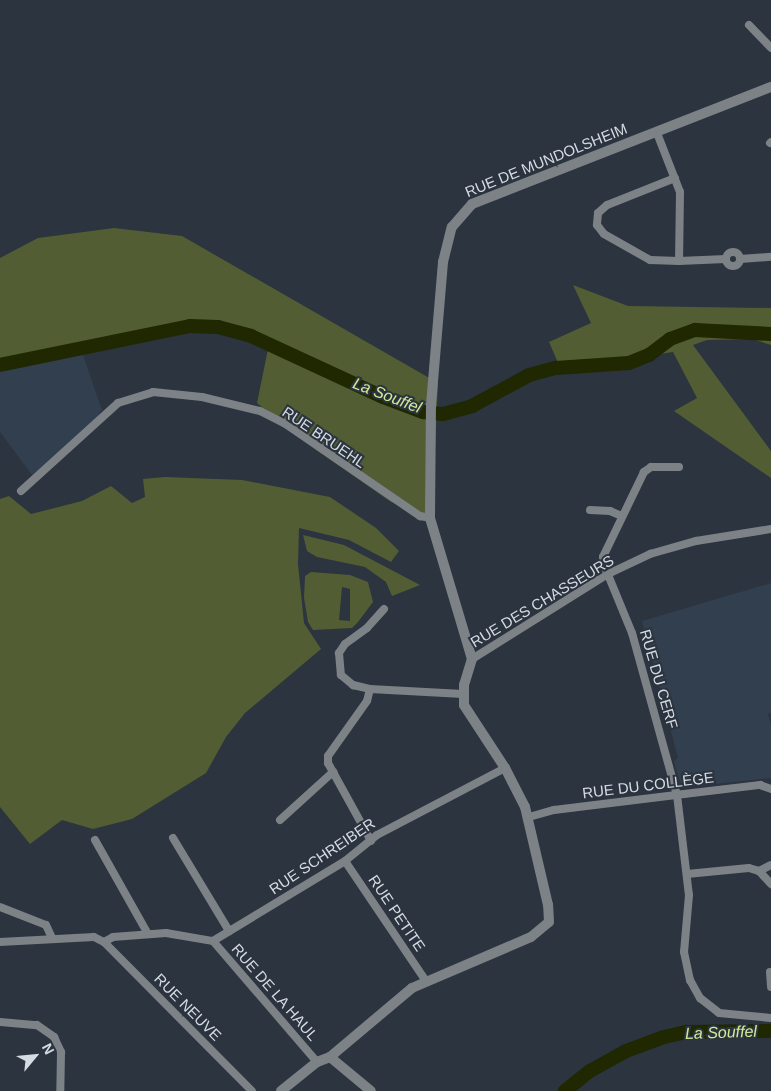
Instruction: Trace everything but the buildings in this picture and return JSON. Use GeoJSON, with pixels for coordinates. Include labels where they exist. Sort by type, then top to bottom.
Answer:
{"type":"FeatureCollection","features":[{"type":"Feature","properties":{"kind":"street"},"geometry":{"type":"LineString","coordinates":[[749,25],[771,48]]}},
{"type":"Feature","properties":{"kind":"street","name":"RUE DE MUNDOLSHEIM"},"geometry":{"type":"LineString","coordinates":[[472,659],[430,518],[431,405],[444,257],[452,227],[461,213],[472,204],[771,87]]}},
{"type":"Feature","properties":{"kind":"street"},"geometry":{"type":"LineString","coordinates":[[657,133],[675,178],[682,206],[679,261]]}},
{"type":"Feature","properties":{"kind":"street"},"geometry":{"type":"LineString","coordinates":[[675,178],[607,205],[598,214],[598,225],[604,234],[650,260],[726,259],[734,252],[740,259],[771,257]]}},
{"type":"Feature","properties":{"kind":"street","name":"RUE BRUEHL"},"geometry":{"type":"LineString","coordinates":[[21,491],[118,404],[153,392],[202,396],[260,411],[284,423],[414,513],[430,518]]}},
{"type":"Feature","properties":{"kind":"street","name":"RUE DU CERF"},"geometry":{"type":"LineString","coordinates":[[679,467],[651,467],[644,472],[603,556],[608,574],[632,633],[677,795],[687,874],[684,952],[696,993],[719,1013],[771,1018]]}},
{"type":"Feature","properties":{"kind":"street"},"geometry":{"type":"LineString","coordinates":[[590,510],[610,511],[622,516]]}},
{"type":"Feature","properties":{"kind":"street","name":"RUE DES CHASSEURS"},"geometry":{"type":"LineString","coordinates":[[472,659],[608,574],[650,554],[696,541],[771,529]]}},
{"type":"Feature","properties":{"kind":"street"},"geometry":{"type":"LineString","coordinates":[[384,609],[339,653],[341,674],[353,685],[370,689],[463,694]]}},
{"type":"Feature","properties":{"kind":"street"},"geometry":{"type":"LineString","coordinates":[[281,1091],[317,1062],[330,1057],[401,995],[426,981],[531,936],[546,926],[550,914],[529,817],[505,768],[470,716],[463,694],[472,659]]}},
{"type":"Feature","properties":{"kind":"street"},"geometry":{"type":"LineString","coordinates":[[370,689],[367,701],[328,756],[333,772],[371,841]]}},
{"type":"Feature","properties":{"kind":"street","name":"RUE SCHREIBER"},"geometry":{"type":"LineString","coordinates":[[213,941],[345,861],[371,841],[407,818],[505,768]]}},
{"type":"Feature","properties":{"kind":"street"},"geometry":{"type":"LineString","coordinates":[[280,820],[333,772]]}},
{"type":"Feature","properties":{"kind":"street","name":"RUE DU COLLÈGE"},"geometry":{"type":"LineString","coordinates":[[529,817],[554,810],[760,785],[771,789]]}},
{"type":"Feature","properties":{"kind":"street"},"geometry":{"type":"LineString","coordinates":[[173,838],[229,931]]}},
{"type":"Feature","properties":{"kind":"street"},"geometry":{"type":"LineString","coordinates":[[95,840],[148,934]]}},
{"type":"Feature","properties":{"kind":"street","name":"RUE PETITE"},"geometry":{"type":"LineString","coordinates":[[345,861],[426,981]]}},
{"type":"Feature","properties":{"kind":"street"},"geometry":{"type":"LineString","coordinates":[[760,871],[771,865]]}},
{"type":"Feature","properties":{"kind":"street"},"geometry":{"type":"LineString","coordinates":[[687,874],[749,868],[760,871],[771,884]]}},
{"type":"Feature","properties":{"kind":"street"},"geometry":{"type":"LineString","coordinates":[[0,907],[40,921],[46,925],[52,938]]}},
{"type":"Feature","properties":{"kind":"street"},"geometry":{"type":"LineString","coordinates":[[0,942],[94,937],[104,942],[120,936],[148,934],[190,935],[213,941]]}},
{"type":"Feature","properties":{"kind":"street"},"geometry":{"type":"LineString","coordinates":[[114,952],[120,936]]}},
{"type":"Feature","properties":{"kind":"street","name":"RUE DE LA HAUL"},"geometry":{"type":"LineString","coordinates":[[213,941],[317,1062]]}},
{"type":"Feature","properties":{"kind":"street","name":"RUE NEUVE"},"geometry":{"type":"LineString","coordinates":[[104,942],[252,1091]]}},
{"type":"Feature","properties":{"kind":"street"},"geometry":{"type":"LineString","coordinates":[[770,972],[771,987]]}},
{"type":"Feature","properties":{"kind":"street"},"geometry":{"type":"LineString","coordinates":[[0,1022],[37,1025],[54,1037],[61,1052],[60,1091]]}},
{"type":"Feature","properties":{"kind":"street"},"geometry":{"type":"LineString","coordinates":[[330,1057],[371,1091]]}},
{"type":"Feature","properties":{"kind":"shaded area"},"geometry":{"type":"Polygon","coordinates":[[[82,352],[102,410],[78,442],[32,475],[0,432],[0,372],[82,352]]]}},
{"type":"Feature","properties":{"kind":"shaded area"},"geometry":{"type":"Polygon","coordinates":[[[771,583],[771,713],[768,714],[771,725],[771,778],[687,787],[680,782],[674,761],[678,758],[642,621],[771,583]]]}},
{"type":"Feature","properties":{"kind":"green space"},"geometry":{"type":"Polygon","coordinates":[[[114,228],[182,236],[438,383],[432,517],[391,502],[315,449],[257,403],[268,349],[196,324],[0,372],[0,258],[38,238],[114,228]]]}},
{"type":"Feature","properties":{"kind":"green space"},"geometry":{"type":"Polygon","coordinates":[[[573,285],[628,306],[771,308],[771,345],[752,339],[707,340],[693,345],[771,451],[771,478],[674,411],[697,398],[673,352],[602,363],[559,365],[549,342],[591,323],[573,285]]]}},
{"type":"Feature","properties":{"kind":"green space"},"geometry":{"type":"Polygon","coordinates":[[[165,477],[242,480],[330,497],[376,528],[399,551],[391,562],[349,540],[299,528],[298,564],[304,623],[321,649],[245,713],[226,737],[206,773],[132,819],[93,829],[62,820],[30,844],[0,807],[0,499],[9,496],[31,514],[82,501],[111,486],[132,503],[145,497],[143,479],[165,477]]]}},
{"type":"Feature","properties":{"kind":"green space"},"geometry":{"type":"Polygon","coordinates":[[[303,535],[344,545],[420,585],[392,596],[386,582],[365,567],[317,557],[307,551],[303,535]]]}},
{"type":"Feature","properties":{"kind":"green space"},"geometry":{"type":"Polygon","coordinates":[[[311,572],[350,575],[368,582],[373,602],[352,628],[313,630],[308,622],[304,598],[305,576],[311,572]],[[342,587],[339,620],[350,621],[350,589],[342,587]]]}},
{"type":"Feature","properties":{"kind":"waterway","name":"La Souffel"},"geometry":{"type":"LineString","coordinates":[[0,365],[190,326],[218,327],[251,336],[383,397],[423,412],[443,414],[472,406],[529,375],[556,368],[629,363],[649,355],[670,339],[695,330],[771,334]]}},
{"type":"Feature","properties":{"kind":"waterway","name":"La Souffel"},"geometry":{"type":"LineString","coordinates":[[565,1091],[590,1071],[626,1051],[664,1037],[686,1032],[771,1031]]}}]}
